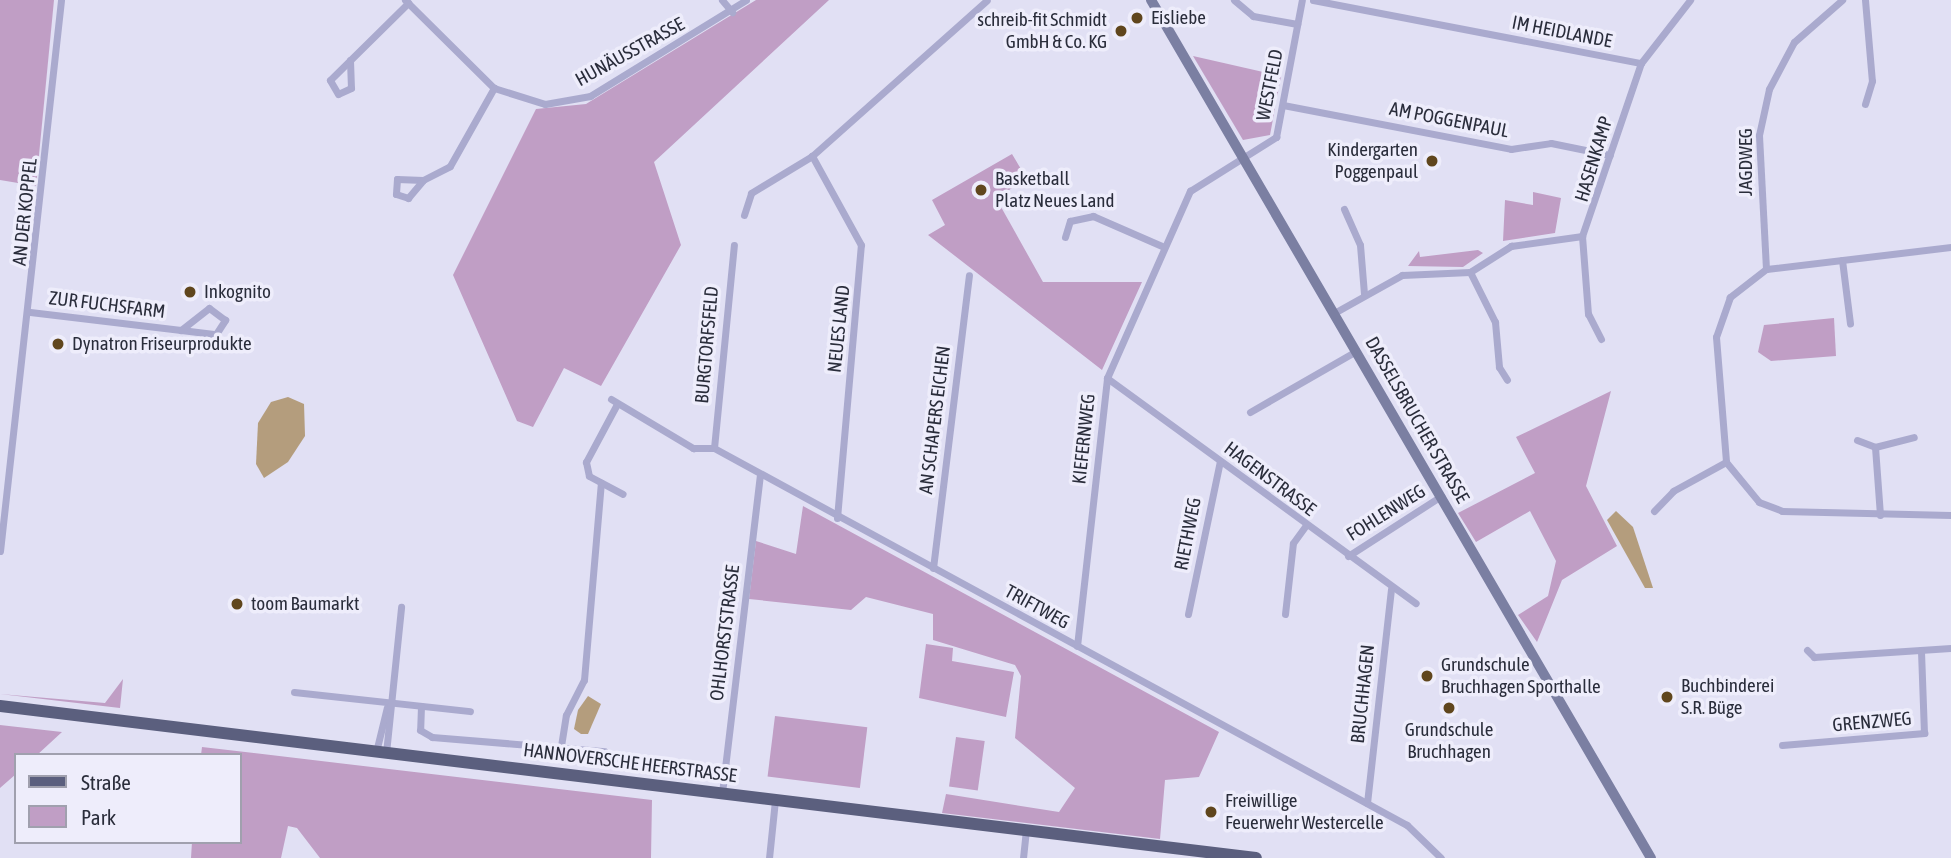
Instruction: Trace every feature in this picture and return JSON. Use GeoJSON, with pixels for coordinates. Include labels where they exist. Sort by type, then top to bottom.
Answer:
{"type":"FeatureCollection","features":[{"type":"Feature","properties":{"kind":"main road","name":"HANNOVERSCHE HEERSTRASSE"},"geometry":{"type":"LineString","coordinates":[[0,706],[1026,831],[1183,854],[1256,858]]}},
{"type":"Feature","properties":{"kind":"street","name":"AN DER KOPPEL"},"geometry":{"type":"LineString","coordinates":[[0,551],[30,312],[61,0]]}},
{"type":"Feature","properties":{"kind":"street"},"geometry":{"type":"LineString","coordinates":[[722,0],[732,12]]}},
{"type":"Feature","properties":{"kind":"street","name":"HUNÄUSSTRASSE"},"geometry":{"type":"LineString","coordinates":[[350,60],[351,88],[338,94],[330,80],[407,2],[494,88],[518,100],[571,102],[732,12],[746,0]]}},
{"type":"Feature","properties":{"kind":"street"},"geometry":{"type":"LineString","coordinates":[[744,215],[751,194],[812,156],[987,0]]}},
{"type":"Feature","properties":{"kind":"street","name":"DASSELSBRUCHER STRASSE"},"geometry":{"type":"LineString","coordinates":[[1151,0],[1651,858]]}},
{"type":"Feature","properties":{"kind":"street"},"geometry":{"type":"LineString","coordinates":[[1234,0],[1253,16],[1297,24]]}},
{"type":"Feature","properties":{"kind":"street","name":"WESTFELD"},"geometry":{"type":"LineString","coordinates":[[1244,160],[1276,136],[1302,0]]}},
{"type":"Feature","properties":{"kind":"street","name":"IM HEIDLANDE"},"geometry":{"type":"LineString","coordinates":[[1313,0],[1641,63]]}},
{"type":"Feature","properties":{"kind":"street","name":"HASENKAMP"},"geometry":{"type":"LineString","coordinates":[[1601,339],[1588,314],[1582,236],[1641,63],[1689,0]]}},
{"type":"Feature","properties":{"kind":"street","name":"JAGDWEG"},"geometry":{"type":"LineString","coordinates":[[1766,269],[1759,135],[1769,89],[1794,42],[1842,0]]}},
{"type":"Feature","properties":{"kind":"street"},"geometry":{"type":"LineString","coordinates":[[1865,0],[1872,81],[1865,104]]}},
{"type":"Feature","properties":{"kind":"street"},"geometry":{"type":"LineString","coordinates":[[423,180],[450,166],[494,88]]}},
{"type":"Feature","properties":{"kind":"street","name":"AM POGGENPAUL"},"geometry":{"type":"LineString","coordinates":[[1283,105],[1511,149],[1551,143],[1610,155]]}},
{"type":"Feature","properties":{"kind":"street","name":"NEUES LAND"},"geometry":{"type":"LineString","coordinates":[[812,156],[861,245],[837,518]]}},
{"type":"Feature","properties":{"kind":"street","name":"KIEFERNWEG"},"geometry":{"type":"LineString","coordinates":[[1077,646],[1107,378],[1189,191],[1244,160]]}},
{"type":"Feature","properties":{"kind":"street"},"geometry":{"type":"LineString","coordinates":[[1344,209],[1360,245],[1364,294]]}},
{"type":"Feature","properties":{"kind":"street"},"geometry":{"type":"LineString","coordinates":[[1065,237],[1070,221],[1093,216],[1164,247]]}},
{"type":"Feature","properties":{"kind":"street"},"geometry":{"type":"LineString","coordinates":[[1334,313],[1402,275],[1470,272],[1511,246],[1582,236]]}},
{"type":"Feature","properties":{"kind":"street","name":"BURGTORFSFELD"},"geometry":{"type":"LineString","coordinates":[[714,448],[734,245]]}},
{"type":"Feature","properties":{"kind":"street"},"geometry":{"type":"LineString","coordinates":[[1951,247],[1766,269],[1730,297],[1716,337],[1726,462],[1740,486],[1774,508],[1880,515],[1951,515]]}},
{"type":"Feature","properties":{"kind":"street"},"geometry":{"type":"LineString","coordinates":[[1843,260],[1850,323]]}},
{"type":"Feature","properties":{"kind":"street"},"geometry":{"type":"LineString","coordinates":[[1470,272],[1496,322],[1499,367],[1507,380]]}},
{"type":"Feature","properties":{"kind":"street","name":"AN SCHAPERS EICHEN"},"geometry":{"type":"LineString","coordinates":[[933,568],[969,275]]}},
{"type":"Feature","properties":{"kind":"street","name":"ZUR FUCHSFARM"},"geometry":{"type":"LineString","coordinates":[[30,312],[181,330],[216,334],[225,320],[209,308],[181,330]]}},
{"type":"Feature","properties":{"kind":"street"},"geometry":{"type":"LineString","coordinates":[[1250,412],[1356,351]]}},
{"type":"Feature","properties":{"kind":"street","name":"HAGENSTRASSE"},"geometry":{"type":"LineString","coordinates":[[1107,378],[1391,589],[1416,603]]}},
{"type":"Feature","properties":{"kind":"street","name":"TRIFTWEG"},"geometry":{"type":"LineString","coordinates":[[601,482],[589,475],[586,462],[614,401],[693,448],[714,448],[837,518],[1367,803],[1424,836],[1441,858]]}},
{"type":"Feature","properties":{"kind":"street"},"geometry":{"type":"LineString","coordinates":[[1857,440],[1875,447],[1914,437]]}},
{"type":"Feature","properties":{"kind":"street"},"geometry":{"type":"LineString","coordinates":[[1875,447],[1880,515]]}},
{"type":"Feature","properties":{"kind":"street","name":"RIETHWEG"},"geometry":{"type":"LineString","coordinates":[[1188,614],[1220,461]]}},
{"type":"Feature","properties":{"kind":"street"},"geometry":{"type":"LineString","coordinates":[[1654,511],[1672,491],[1726,462]]}},
{"type":"Feature","properties":{"kind":"street","name":"OHLHORSTSTRASSE"},"geometry":{"type":"LineString","coordinates":[[722,793],[760,475]]}},
{"type":"Feature","properties":{"kind":"street"},"geometry":{"type":"LineString","coordinates":[[561,746],[566,715],[584,680],[601,482],[623,494]]}},
{"type":"Feature","properties":{"kind":"street","name":"FOHLENWEG"},"geometry":{"type":"LineString","coordinates":[[1348,556],[1441,496]]}},
{"type":"Feature","properties":{"kind":"street"},"geometry":{"type":"LineString","coordinates":[[1285,614],[1293,543],[1306,525]]}},
{"type":"Feature","properties":{"kind":"street","name":"BRUCHHAGEN"},"geometry":{"type":"LineString","coordinates":[[1367,803],[1391,589]]}},
{"type":"Feature","properties":{"kind":"street"},"geometry":{"type":"LineString","coordinates":[[381,753],[401,607]]}},
{"type":"Feature","properties":{"kind":"street"},"geometry":{"type":"LineString","coordinates":[[1807,650],[1814,656],[1951,648]]}},
{"type":"Feature","properties":{"kind":"street","name":"GRENZWEG"},"geometry":{"type":"LineString","coordinates":[[1782,746],[1924,733],[1921,650]]}},
{"type":"Feature","properties":{"kind":"street"},"geometry":{"type":"LineString","coordinates":[[294,692],[470,711]]}},
{"type":"Feature","properties":{"kind":"street"},"geometry":{"type":"LineString","coordinates":[[421,706],[425,735],[533,750],[561,746],[604,751]]}},
{"type":"Feature","properties":{"kind":"street"},"geometry":{"type":"LineString","coordinates":[[769,858],[775,800]]}},
{"type":"Feature","properties":{"kind":"street"},"geometry":{"type":"LineString","coordinates":[[1023,858],[1026,831]]}},
{"type":"Feature","properties":{"kind":"green space"},"geometry":{"type":"Polygon","coordinates":[[[0,0],[54,0],[36,186],[0,180],[0,0]]]}},
{"type":"Feature","properties":{"kind":"green space"},"geometry":{"type":"Polygon","coordinates":[[[756,0],[829,0],[654,162],[681,245],[601,386],[564,368],[533,427],[517,421],[453,275],[536,109],[586,104],[756,0]]]}},
{"type":"Feature","properties":{"kind":"green space"},"geometry":{"type":"Polygon","coordinates":[[[1193,56],[1281,76],[1270,135],[1243,140],[1193,56]]]}},
{"type":"Feature","properties":{"kind":"green space"},"geometry":{"type":"Polygon","coordinates":[[[1012,154],[1027,179],[996,198],[1043,282],[1142,282],[1102,370],[928,235],[945,225],[932,200],[1012,154]]]}},
{"type":"Feature","properties":{"kind":"green space"},"geometry":{"type":"Polygon","coordinates":[[[1533,192],[1561,198],[1555,233],[1503,241],[1505,200],[1533,205],[1533,192]]]}},
{"type":"Feature","properties":{"kind":"green space"},"geometry":{"type":"Polygon","coordinates":[[[1478,250],[1483,253],[1463,267],[1408,266],[1419,251],[1420,257],[1478,250]]]}},
{"type":"Feature","properties":{"kind":"green space"},"geometry":{"type":"Polygon","coordinates":[[[1834,318],[1836,356],[1771,361],[1758,352],[1764,325],[1834,318]]]}},
{"type":"Feature","properties":{"kind":"green space"},"geometry":{"type":"Polygon","coordinates":[[[1611,391],[1586,486],[1617,546],[1562,580],[1537,642],[1518,615],[1548,596],[1556,561],[1530,511],[1476,542],[1458,513],[1535,473],[1516,437],[1611,391]]]}},
{"type":"Feature","properties":{"kind":"green space"},"geometry":{"type":"Polygon","coordinates":[[[803,506],[1219,732],[1199,777],[1165,780],[1160,839],[942,813],[946,794],[1059,812],[1075,788],[1015,738],[1021,676],[1015,665],[933,640],[933,614],[866,597],[851,610],[749,599],[756,541],[796,554],[803,506]]]}},
{"type":"Feature","properties":{"kind":"green space"},"geometry":{"type":"Polygon","coordinates":[[[926,644],[953,648],[952,661],[1014,672],[1006,717],[919,698],[926,644]]]}},
{"type":"Feature","properties":{"kind":"green space"},"geometry":{"type":"Polygon","coordinates":[[[123,679],[120,708],[0,694],[105,703],[123,679]]]}},
{"type":"Feature","properties":{"kind":"green space"},"geometry":{"type":"Polygon","coordinates":[[[775,716],[867,727],[860,788],[768,777],[775,716]]]}},
{"type":"Feature","properties":{"kind":"green space"},"geometry":{"type":"Polygon","coordinates":[[[0,725],[62,732],[39,753],[14,753],[14,776],[0,788],[0,725]]]}},
{"type":"Feature","properties":{"kind":"green space"},"geometry":{"type":"Polygon","coordinates":[[[956,737],[985,741],[978,791],[949,787],[956,737]]]}},
{"type":"Feature","properties":{"kind":"green space"},"geometry":{"type":"Polygon","coordinates":[[[202,747],[652,800],[651,858],[320,858],[297,828],[288,826],[281,858],[191,858],[192,844],[242,844],[242,753],[201,753],[202,747]]]}},
{"type":"Feature","properties":{"kind":"shaded area"},"geometry":{"type":"Polygon","coordinates":[[[288,397],[304,404],[305,436],[288,462],[264,478],[256,464],[258,423],[271,402],[288,397]]]}},
{"type":"Feature","properties":{"kind":"shaded area"},"geometry":{"type":"Polygon","coordinates":[[[1616,511],[1633,527],[1653,588],[1645,588],[1607,520],[1616,511]]]}},
{"type":"Feature","properties":{"kind":"shaded area"},"geometry":{"type":"Polygon","coordinates":[[[588,696],[601,704],[588,734],[581,734],[574,729],[578,710],[588,696]]]}},
{"type":"Feature","properties":{"kind":"place","name":"Eisliebe"},"geometry":{"type":"Point","coordinates":[1137,18]}},
{"type":"Feature","properties":{"kind":"place","name":"schreib-fit Schmidt GmbH & Co. KG"},"geometry":{"type":"Point","coordinates":[1121,31]}},
{"type":"Feature","properties":{"kind":"place","name":"Kindergarten Poggenpaul"},"geometry":{"type":"Point","coordinates":[1432,161]}},
{"type":"Feature","properties":{"kind":"place","name":"Basketball Platz Neues Land"},"geometry":{"type":"Point","coordinates":[981,190]}},
{"type":"Feature","properties":{"kind":"place","name":"Inkognito"},"geometry":{"type":"Point","coordinates":[190,292]}},
{"type":"Feature","properties":{"kind":"place","name":"Dynatron Friseurprodukte"},"geometry":{"type":"Point","coordinates":[58,344]}},
{"type":"Feature","properties":{"kind":"place","name":"toom Baumarkt"},"geometry":{"type":"Point","coordinates":[237,604]}},
{"type":"Feature","properties":{"kind":"place","name":"Grundschule Bruchhagen Sporthalle"},"geometry":{"type":"Point","coordinates":[1427,676]}},
{"type":"Feature","properties":{"kind":"place","name":"Buchbinderei S.R. Büge"},"geometry":{"type":"Point","coordinates":[1667,697]}},
{"type":"Feature","properties":{"kind":"place","name":"Grundschule Bruchhagen"},"geometry":{"type":"Point","coordinates":[1449,708]}},
{"type":"Feature","properties":{"kind":"place","name":"Freiwillige Feuerwehr Westercelle"},"geometry":{"type":"Point","coordinates":[1211,812]}}]}
